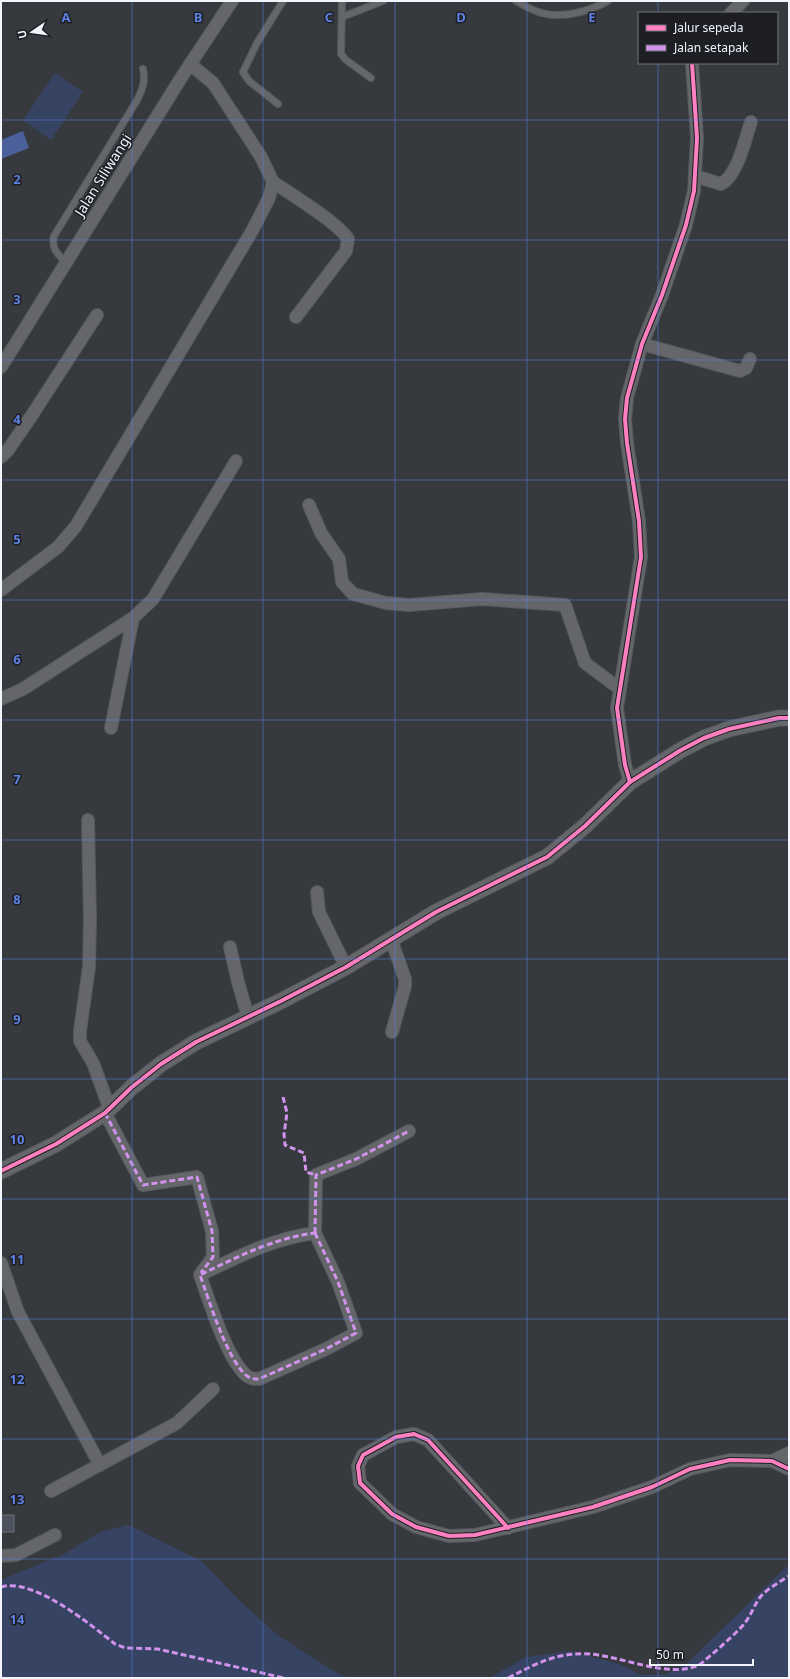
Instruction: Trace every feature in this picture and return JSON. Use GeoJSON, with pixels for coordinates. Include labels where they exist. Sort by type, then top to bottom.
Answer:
{"type":"FeatureCollection","features":[{"type":"Feature","properties":{"kind":"street","name":"Jalan Siliwangi"},"geometry":{"type":"LineString","coordinates":[[1,367],[190,64],[232,1]]}},
{"type":"Feature","properties":{"kind":"street"},"geometry":{"type":"LineString","coordinates":[[732,12],[743,1]]}},
{"type":"Feature","properties":{"kind":"street"},"geometry":{"type":"LineString","coordinates":[[190,64],[213,83],[261,157],[273,182],[330,222],[344,233],[348,239],[346,251],[296,318]]}},
{"type":"Feature","properties":{"kind":"street"},"geometry":{"type":"LineString","coordinates":[[630,782],[625,765],[618,721],[620,689],[641,557],[640,521],[625,419],[627,398],[642,344],[662,295],[686,225],[695,176],[697,130],[692,64]]}},
{"type":"Feature","properties":{"kind":"street"},"geometry":{"type":"LineString","coordinates":[[695,176],[721,184],[727,180],[733,172],[751,122]]}},
{"type":"Feature","properties":{"kind":"street"},"geometry":{"type":"LineString","coordinates":[[1,590],[58,547],[76,526],[252,231],[269,198],[273,182]]}},
{"type":"Feature","properties":{"kind":"street"},"geometry":{"type":"LineString","coordinates":[[1,457],[8,450],[32,415],[97,315]]}},
{"type":"Feature","properties":{"kind":"street"},"geometry":{"type":"LineString","coordinates":[[642,344],[740,372],[746,368],[750,359]]}},
{"type":"Feature","properties":{"kind":"street"},"geometry":{"type":"LineString","coordinates":[[1,699],[23,689],[133,618],[153,599],[236,461]]}},
{"type":"Feature","properties":{"kind":"street"},"geometry":{"type":"LineString","coordinates":[[309,505],[321,533],[339,559],[342,582],[353,594],[386,603],[409,605],[482,599],[565,605],[585,663],[620,689]]}},
{"type":"Feature","properties":{"kind":"street"},"geometry":{"type":"LineString","coordinates":[[111,728],[133,618]]}},
{"type":"Feature","properties":{"kind":"street"},"geometry":{"type":"LineString","coordinates":[[1,1170],[23,1162],[56,1144],[107,1110],[175,1054],[346,967],[436,912],[546,857],[585,826],[630,782],[652,767],[704,738],[729,729],[779,718],[789,718]]}},
{"type":"Feature","properties":{"kind":"street"},"geometry":{"type":"LineString","coordinates":[[88,820],[90,919],[89,967],[80,1041],[93,1063],[107,1110],[143,1185],[197,1177],[212,1231],[213,1258],[200,1275]]}},
{"type":"Feature","properties":{"kind":"street"},"geometry":{"type":"LineString","coordinates":[[317,892],[320,912],[346,967]]}},
{"type":"Feature","properties":{"kind":"street"},"geometry":{"type":"LineString","coordinates":[[391,939],[405,979],[405,986],[392,1032]]}},
{"type":"Feature","properties":{"kind":"street"},"geometry":{"type":"LineString","coordinates":[[230,947],[248,1017]]}},
{"type":"Feature","properties":{"kind":"street"},"geometry":{"type":"LineString","coordinates":[[200,1275],[226,1342],[240,1369],[248,1377],[259,1379],[326,1349],[356,1333],[338,1282],[315,1233],[316,1175],[356,1159],[409,1131]]}},
{"type":"Feature","properties":{"kind":"street"},"geometry":{"type":"LineString","coordinates":[[200,1275],[254,1248],[298,1235],[315,1233]]}},
{"type":"Feature","properties":{"kind":"street"},"geometry":{"type":"LineString","coordinates":[[1,1262],[18,1312],[100,1465]]}},
{"type":"Feature","properties":{"kind":"street"},"geometry":{"type":"LineString","coordinates":[[51,1491],[177,1423],[213,1389]]}},
{"type":"Feature","properties":{"kind":"street"},"geometry":{"type":"LineString","coordinates":[[508,1528],[428,1440],[414,1434],[396,1437],[363,1455],[358,1466],[360,1482],[392,1514],[416,1527],[449,1536],[475,1535],[508,1528],[592,1507],[652,1487],[690,1469],[730,1460],[772,1461],[789,1468]]}},
{"type":"Feature","properties":{"kind":"street"},"geometry":{"type":"LineString","coordinates":[[772,1461],[789,1453]]}},
{"type":"Feature","properties":{"kind":"street"},"geometry":{"type":"LineString","coordinates":[[1,1556],[16,1555],[55,1535]]}},
{"type":"Feature","properties":{"kind":"lane"},"geometry":{"type":"LineString","coordinates":[[278,104],[246,78],[243,69],[283,1]]}},
{"type":"Feature","properties":{"kind":"lane"},"geometry":{"type":"LineString","coordinates":[[342,1],[341,54],[346,60],[371,78]]}},
{"type":"Feature","properties":{"kind":"lane"},"geometry":{"type":"LineString","coordinates":[[342,18],[383,1]]}},
{"type":"Feature","properties":{"kind":"lane"},"geometry":{"type":"LineString","coordinates":[[516,1],[532,10],[550,15],[570,14],[595,7],[608,1]]}},
{"type":"Feature","properties":{"kind":"lane"},"geometry":{"type":"LineString","coordinates":[[66,263],[54,249],[52,243],[54,236],[141,94],[145,77],[143,69]]}},
{"type":"Feature","properties":{"kind":"shaded area"},"geometry":{"type":"Polygon","coordinates":[[[55,73],[83,92],[51,140],[23,120],[55,73]]]}},
{"type":"Feature","properties":{"kind":"shaded area"},"geometry":{"type":"Polygon","coordinates":[[[128,1525],[201,1561],[241,1602],[279,1636],[335,1672],[349,1678],[1,1678],[1,1580],[64,1554],[101,1532],[128,1525]]]}},
{"type":"Feature","properties":{"kind":"shaded area"},"geometry":{"type":"Polygon","coordinates":[[[789,1564],[789,1678],[489,1678],[526,1657],[569,1651],[619,1664],[641,1675],[666,1674],[685,1665],[789,1564]]]}},
{"type":"Feature","properties":{"kind":"water"},"geometry":{"type":"Polygon","coordinates":[[[23,131],[29,148],[1,159],[1,140],[23,131]]]}},
{"type":"Feature","properties":{"kind":"building"},"geometry":{"type":"Polygon","coordinates":[[[1,1515],[14,1515],[14,1532],[1,1532],[1,1515]]]}},
{"type":"Feature","properties":{"kind":"marked path"},"geometry":{"type":"LineString","coordinates":[[283,1097],[287,1113],[284,1134],[285,1145],[304,1153],[306,1172],[316,1175]]}},
{"type":"Feature","properties":{"kind":"marked path"},"geometry":{"type":"LineString","coordinates":[[105,1113],[143,1185],[197,1177],[212,1231],[213,1257],[201,1273]]}},
{"type":"Feature","properties":{"kind":"marked path"},"geometry":{"type":"LineString","coordinates":[[315,1233],[316,1175],[356,1159],[409,1131]]}},
{"type":"Feature","properties":{"kind":"marked path"},"geometry":{"type":"LineString","coordinates":[[315,1233],[338,1282],[356,1333],[326,1349],[259,1379],[250,1378],[232,1357],[219,1329],[200,1275],[256,1249],[285,1239],[315,1233]]}},
{"type":"Feature","properties":{"kind":"marked path"},"geometry":{"type":"LineString","coordinates":[[508,1678],[547,1660],[577,1654],[602,1656],[659,1668],[687,1669],[699,1665],[741,1628],[764,1593],[789,1576]]}},
{"type":"Feature","properties":{"kind":"marked path"},"geometry":{"type":"LineString","coordinates":[[1,1587],[14,1586],[29,1589],[45,1596],[77,1615],[115,1644],[125,1648],[158,1649],[284,1678]]}},
{"type":"Feature","properties":{"kind":"cycle path"},"geometry":{"type":"LineString","coordinates":[[630,782],[625,765],[617,708],[641,557],[639,521],[627,443],[625,419],[627,398],[642,344],[662,295],[686,225],[694,191],[697,138],[692,64]]}},
{"type":"Feature","properties":{"kind":"cycle path"},"geometry":{"type":"LineString","coordinates":[[1,1171],[56,1144],[105,1113],[132,1087],[161,1064],[196,1042],[281,1001],[346,967],[436,912],[547,857],[585,826],[630,782],[681,750],[704,738],[729,729],[779,718],[789,718]]}},
{"type":"Feature","properties":{"kind":"cycle path"},"geometry":{"type":"LineString","coordinates":[[508,1528],[428,1440],[414,1434],[396,1437],[363,1455],[358,1466],[360,1483],[392,1514],[416,1527],[449,1536],[475,1535],[593,1507],[652,1487],[690,1469],[730,1460],[772,1461],[789,1469]]}}]}
